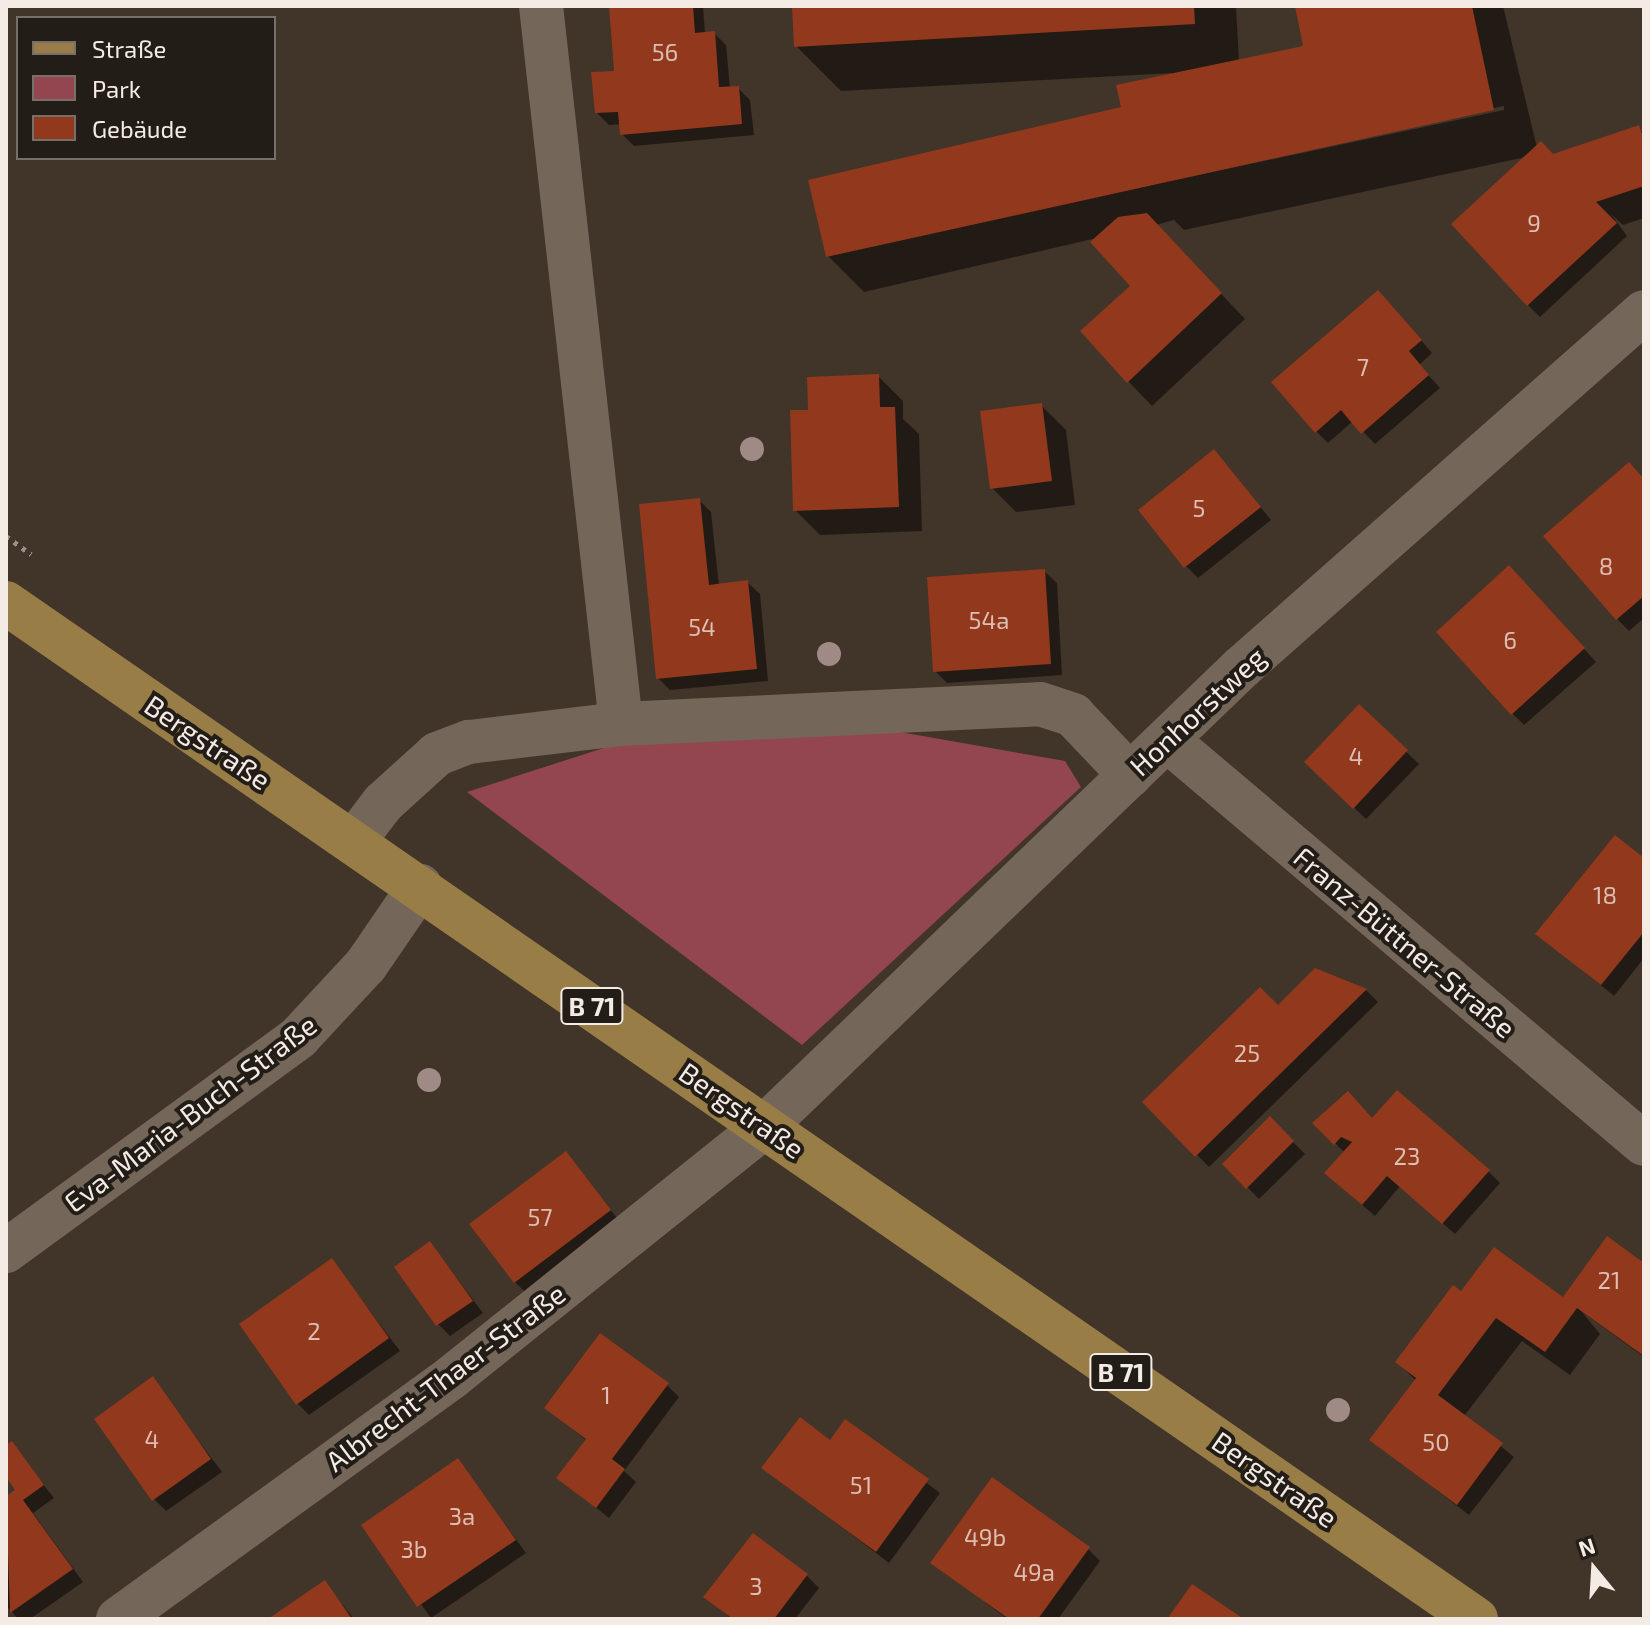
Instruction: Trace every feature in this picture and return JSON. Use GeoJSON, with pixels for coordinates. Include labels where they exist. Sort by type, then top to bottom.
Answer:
{"type":"FeatureCollection","features":[{"type":"Feature","properties":{"kind":"main road","name":"Bergstraße"},"geometry":{"type":"LineString","coordinates":[[6,603],[420,886],[1476,1619]]}},
{"type":"Feature","properties":{"kind":"street"},"geometry":{"type":"LineString","coordinates":[[541,6],[621,724]]}},
{"type":"Feature","properties":{"kind":"street","name":"Honhorstweg"},"geometry":{"type":"LineString","coordinates":[[765,1126],[1167,740],[1644,312]]}},
{"type":"Feature","properties":{"kind":"street"},"geometry":{"type":"LineString","coordinates":[[354,841],[383,803],[437,754],[469,742],[621,724],[1040,704],[1073,715],[1130,775]]}},
{"type":"Feature","properties":{"kind":"street","name":"Franz-Büttner-Straße"},"geometry":{"type":"LineString","coordinates":[[1167,740],[1644,1144]]}},
{"type":"Feature","properties":{"kind":"street","name":"Eva-Maria-Buch-Straße"},"geometry":{"type":"LineString","coordinates":[[6,1251],[299,1037],[366,965],[420,886]]}},
{"type":"Feature","properties":{"kind":"street","name":"Albrecht-Thaer-Straße"},"geometry":{"type":"LineString","coordinates":[[118,1619],[452,1377],[765,1126]]}},
{"type":"Feature","properties":{"kind":"green space"},"geometry":{"type":"Polygon","coordinates":[[[877,728],[1065,761],[1081,787],[802,1045],[467,792],[616,744],[877,728]]]}},
{"type":"Feature","properties":{"kind":"building"},"geometry":{"type":"Polygon","coordinates":[[[609,6],[693,6],[695,33],[715,31],[719,87],[739,86],[742,124],[620,135],[618,112],[595,113],[591,72],[614,71],[609,6]]]}},
{"type":"Feature","properties":{"kind":"building"},"geometry":{"type":"Polygon","coordinates":[[[792,6],[1194,6],[1195,24],[794,47],[792,6]]]}},
{"type":"Feature","properties":{"kind":"building"},"geometry":{"type":"Polygon","coordinates":[[[1295,6],[1472,6],[1494,110],[826,257],[808,180],[1121,107],[1116,85],[1303,46],[1295,6]]]}},
{"type":"Feature","properties":{"kind":"building"},"geometry":{"type":"Polygon","coordinates":[[[1639,125],[1644,140],[1644,186],[1596,202],[1617,223],[1527,306],[1451,224],[1541,141],[1553,154],[1639,125]]]}},
{"type":"Feature","properties":{"kind":"building"},"geometry":{"type":"Polygon","coordinates":[[[1147,213],[1222,293],[1127,383],[1080,331],[1130,286],[1090,242],[1118,217],[1147,213]]]}},
{"type":"Feature","properties":{"kind":"building"},"geometry":{"type":"Polygon","coordinates":[[[1378,290],[1422,340],[1409,351],[1429,375],[1361,434],[1341,410],[1315,433],[1271,382],[1378,290]]]}},
{"type":"Feature","properties":{"kind":"building"},"geometry":{"type":"Polygon","coordinates":[[[879,374],[880,407],[895,407],[899,507],[793,511],[790,410],[808,410],[807,377],[879,374]]]}},
{"type":"Feature","properties":{"kind":"building"},"geometry":{"type":"Polygon","coordinates":[[[1042,403],[1052,481],[990,489],[980,411],[1042,403]]]}},
{"type":"Feature","properties":{"kind":"building"},"geometry":{"type":"Polygon","coordinates":[[[1214,449],[1261,507],[1184,568],[1138,510],[1214,449]]]}},
{"type":"Feature","properties":{"kind":"building"},"geometry":{"type":"Polygon","coordinates":[[[1629,462],[1644,479],[1644,596],[1616,620],[1543,536],[1629,462]]]}},
{"type":"Feature","properties":{"kind":"building"},"geometry":{"type":"Polygon","coordinates":[[[700,498],[709,585],[748,580],[757,669],[656,679],[639,504],[700,498]]]}},
{"type":"Feature","properties":{"kind":"building"},"geometry":{"type":"Polygon","coordinates":[[[1509,565],[1585,648],[1511,715],[1436,632],[1509,565]]]}},
{"type":"Feature","properties":{"kind":"building"},"geometry":{"type":"Polygon","coordinates":[[[1045,569],[1051,664],[933,672],[927,577],[1045,569]]]}},
{"type":"Feature","properties":{"kind":"building"},"geometry":{"type":"Polygon","coordinates":[[[1359,704],[1408,750],[1353,809],[1304,762],[1359,704]]]}},
{"type":"Feature","properties":{"kind":"building"},"geometry":{"type":"Polygon","coordinates":[[[1615,835],[1644,858],[1644,932],[1601,985],[1535,934],[1615,835]]]}},
{"type":"Feature","properties":{"kind":"building"},"geometry":{"type":"Polygon","coordinates":[[[1315,968],[1367,989],[1195,1157],[1142,1102],[1260,987],[1278,1005],[1315,968]]]}},
{"type":"Feature","properties":{"kind":"building"},"geometry":{"type":"Polygon","coordinates":[[[1397,1090],[1490,1170],[1442,1224],[1387,1176],[1362,1205],[1324,1173],[1352,1142],[1341,1137],[1334,1145],[1312,1123],[1348,1091],[1372,1118],[1397,1090]]]}},
{"type":"Feature","properties":{"kind":"building"},"geometry":{"type":"Polygon","coordinates":[[[1270,1116],[1294,1141],[1246,1189],[1222,1164],[1270,1116]]]}},
{"type":"Feature","properties":{"kind":"building"},"geometry":{"type":"Polygon","coordinates":[[[566,1151],[611,1210],[514,1283],[469,1224],[566,1151]]]}},
{"type":"Feature","properties":{"kind":"building"},"geometry":{"type":"Polygon","coordinates":[[[1607,1236],[1644,1263],[1644,1356],[1577,1308],[1545,1352],[1496,1318],[1438,1395],[1503,1443],[1457,1505],[1369,1440],[1416,1378],[1395,1362],[1453,1285],[1461,1291],[1494,1247],[1563,1297],[1607,1236]]]}},
{"type":"Feature","properties":{"kind":"building"},"geometry":{"type":"Polygon","coordinates":[[[430,1241],[473,1301],[436,1326],[394,1267],[430,1241]]]}},
{"type":"Feature","properties":{"kind":"building"},"geometry":{"type":"Polygon","coordinates":[[[332,1258],[389,1338],[296,1405],[239,1324],[332,1258]]]}},
{"type":"Feature","properties":{"kind":"building"},"geometry":{"type":"Polygon","coordinates":[[[600,1333],[669,1383],[612,1459],[625,1469],[596,1508],[556,1478],[586,1439],[544,1408],[600,1333]]]}},
{"type":"Feature","properties":{"kind":"building"},"geometry":{"type":"Polygon","coordinates":[[[153,1376],[211,1459],[152,1501],[94,1419],[153,1376]]]}},
{"type":"Feature","properties":{"kind":"building"},"geometry":{"type":"Polygon","coordinates":[[[800,1417],[830,1440],[845,1419],[929,1479],[876,1552],[761,1468],[800,1417]]]}},
{"type":"Feature","properties":{"kind":"building"},"geometry":{"type":"Polygon","coordinates":[[[12,1441],[44,1485],[23,1500],[73,1569],[10,1613],[6,1496],[15,1490],[6,1477],[6,1445],[12,1441]]]}},
{"type":"Feature","properties":{"kind":"building"},"geometry":{"type":"Polygon","coordinates":[[[458,1458],[516,1540],[417,1607],[361,1525],[458,1458]]]}},
{"type":"Feature","properties":{"kind":"building"},"geometry":{"type":"Polygon","coordinates":[[[992,1477],[1090,1547],[1038,1619],[1009,1619],[930,1563],[992,1477]]]}},
{"type":"Feature","properties":{"kind":"building"},"geometry":{"type":"Polygon","coordinates":[[[753,1533],[808,1574],[774,1619],[733,1619],[703,1597],[753,1533]]]}},
{"type":"Feature","properties":{"kind":"building"},"geometry":{"type":"Polygon","coordinates":[[[325,1580],[352,1619],[268,1619],[281,1610],[325,1580]]]}},
{"type":"Feature","properties":{"kind":"building"},"geometry":{"type":"Polygon","coordinates":[[[1192,1584],[1244,1619],[1167,1619],[1192,1584]]]}}]}
